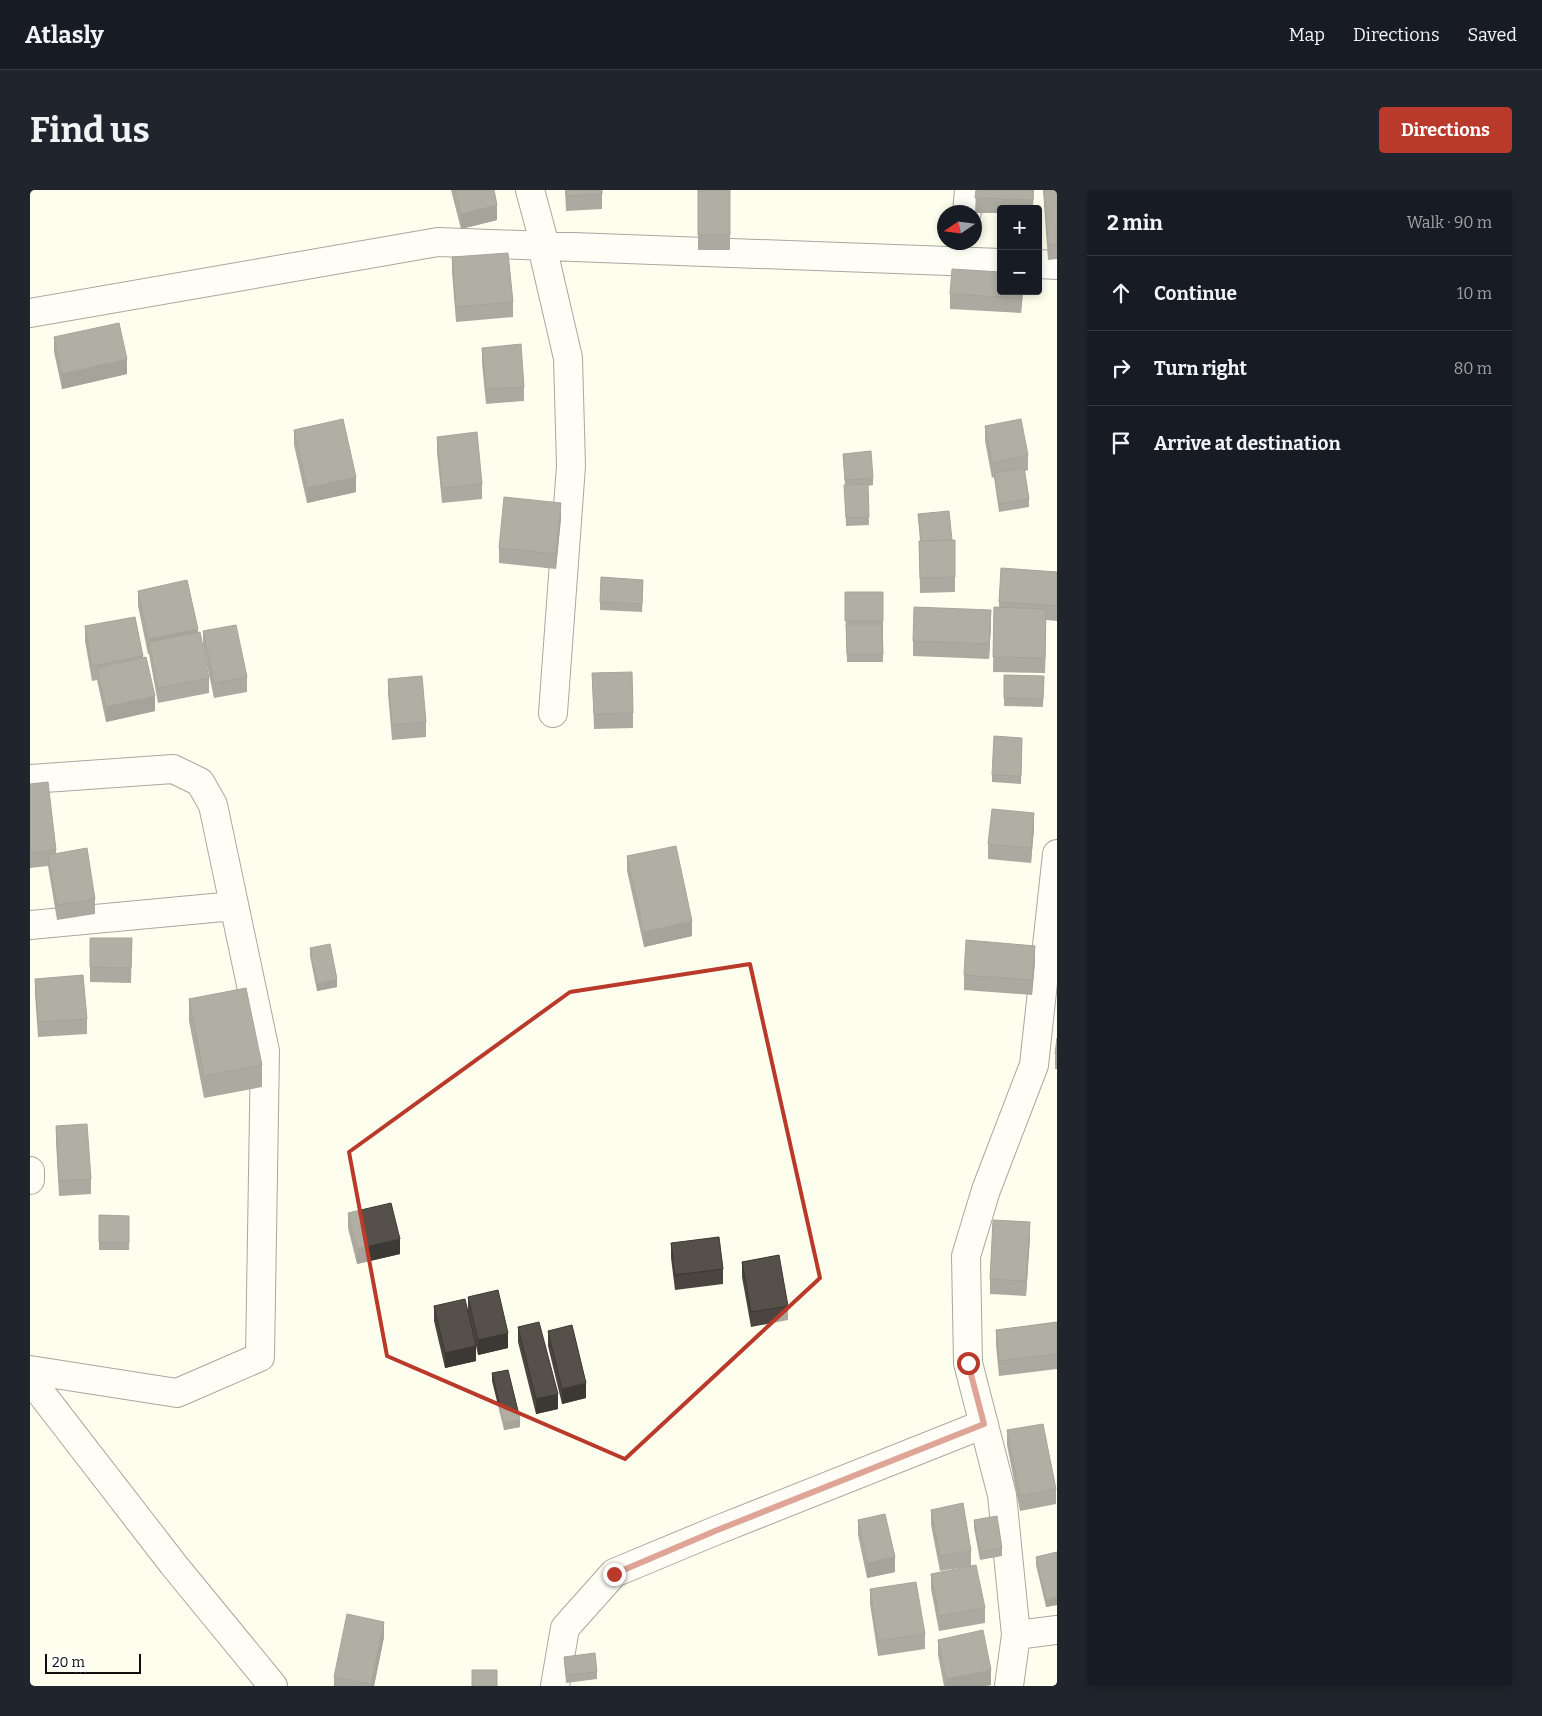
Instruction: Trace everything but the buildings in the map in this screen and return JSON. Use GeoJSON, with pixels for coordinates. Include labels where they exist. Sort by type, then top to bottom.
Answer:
{"type":"FeatureCollection","features":[{"type":"Feature","properties":{"kind":"street"},"geometry":{"type":"LineString","coordinates":[[530,190],[544,242],[542,246],[568,358],[571,466],[553,713]]}},
{"type":"Feature","properties":{"kind":"street"},"geometry":{"type":"LineString","coordinates":[[968,205],[969,190]]}},
{"type":"Feature","properties":{"kind":"street"},"geometry":{"type":"LineString","coordinates":[[30,313],[438,242],[542,246],[964,252],[997,262]]}},
{"type":"Feature","properties":{"kind":"street"},"geometry":{"type":"LineString","coordinates":[[1042,264],[1057,265]]}},
{"type":"Feature","properties":{"kind":"street"},"geometry":{"type":"LineString","coordinates":[[30,779],[173,769],[200,782],[213,805],[265,1051],[260,1358],[177,1393],[30,1370]]}},
{"type":"Feature","properties":{"kind":"street"},"geometry":{"type":"LineString","coordinates":[[1009,1686],[1016,1635],[1002,1495],[968,1363],[966,1256],[986,1190],[1034,1065],[1057,854]]}},
{"type":"Feature","properties":{"kind":"street"},"geometry":{"type":"LineString","coordinates":[[30,925],[234,906]]}},
{"type":"Feature","properties":{"kind":"street"},"geometry":{"type":"LineString","coordinates":[[30,1171],[30,1180]]}},
{"type":"Feature","properties":{"kind":"street"},"geometry":{"type":"LineString","coordinates":[[30,1379],[173,1564],[274,1686]]}},
{"type":"Feature","properties":{"kind":"street"},"geometry":{"type":"LineString","coordinates":[[555,1686],[565,1628],[614,1574],[724,1527],[984,1424]]}},
{"type":"Feature","properties":{"kind":"street"},"geometry":{"type":"LineString","coordinates":[[1016,1635],[1057,1630]]}},
{"type":"Feature","properties":{"kind":"highlighted area"},"geometry":{"type":"Polygon","coordinates":[[[750,964],[820,1278],[625,1459],[387,1356],[349,1152],[570,992],[750,964]]]}},
{"type":"Feature","properties":{"kind":"route"},"geometry":{"type":"LineString","coordinates":[[614,1574],[715,1531],[984,1424],[968,1363]]}}]}
